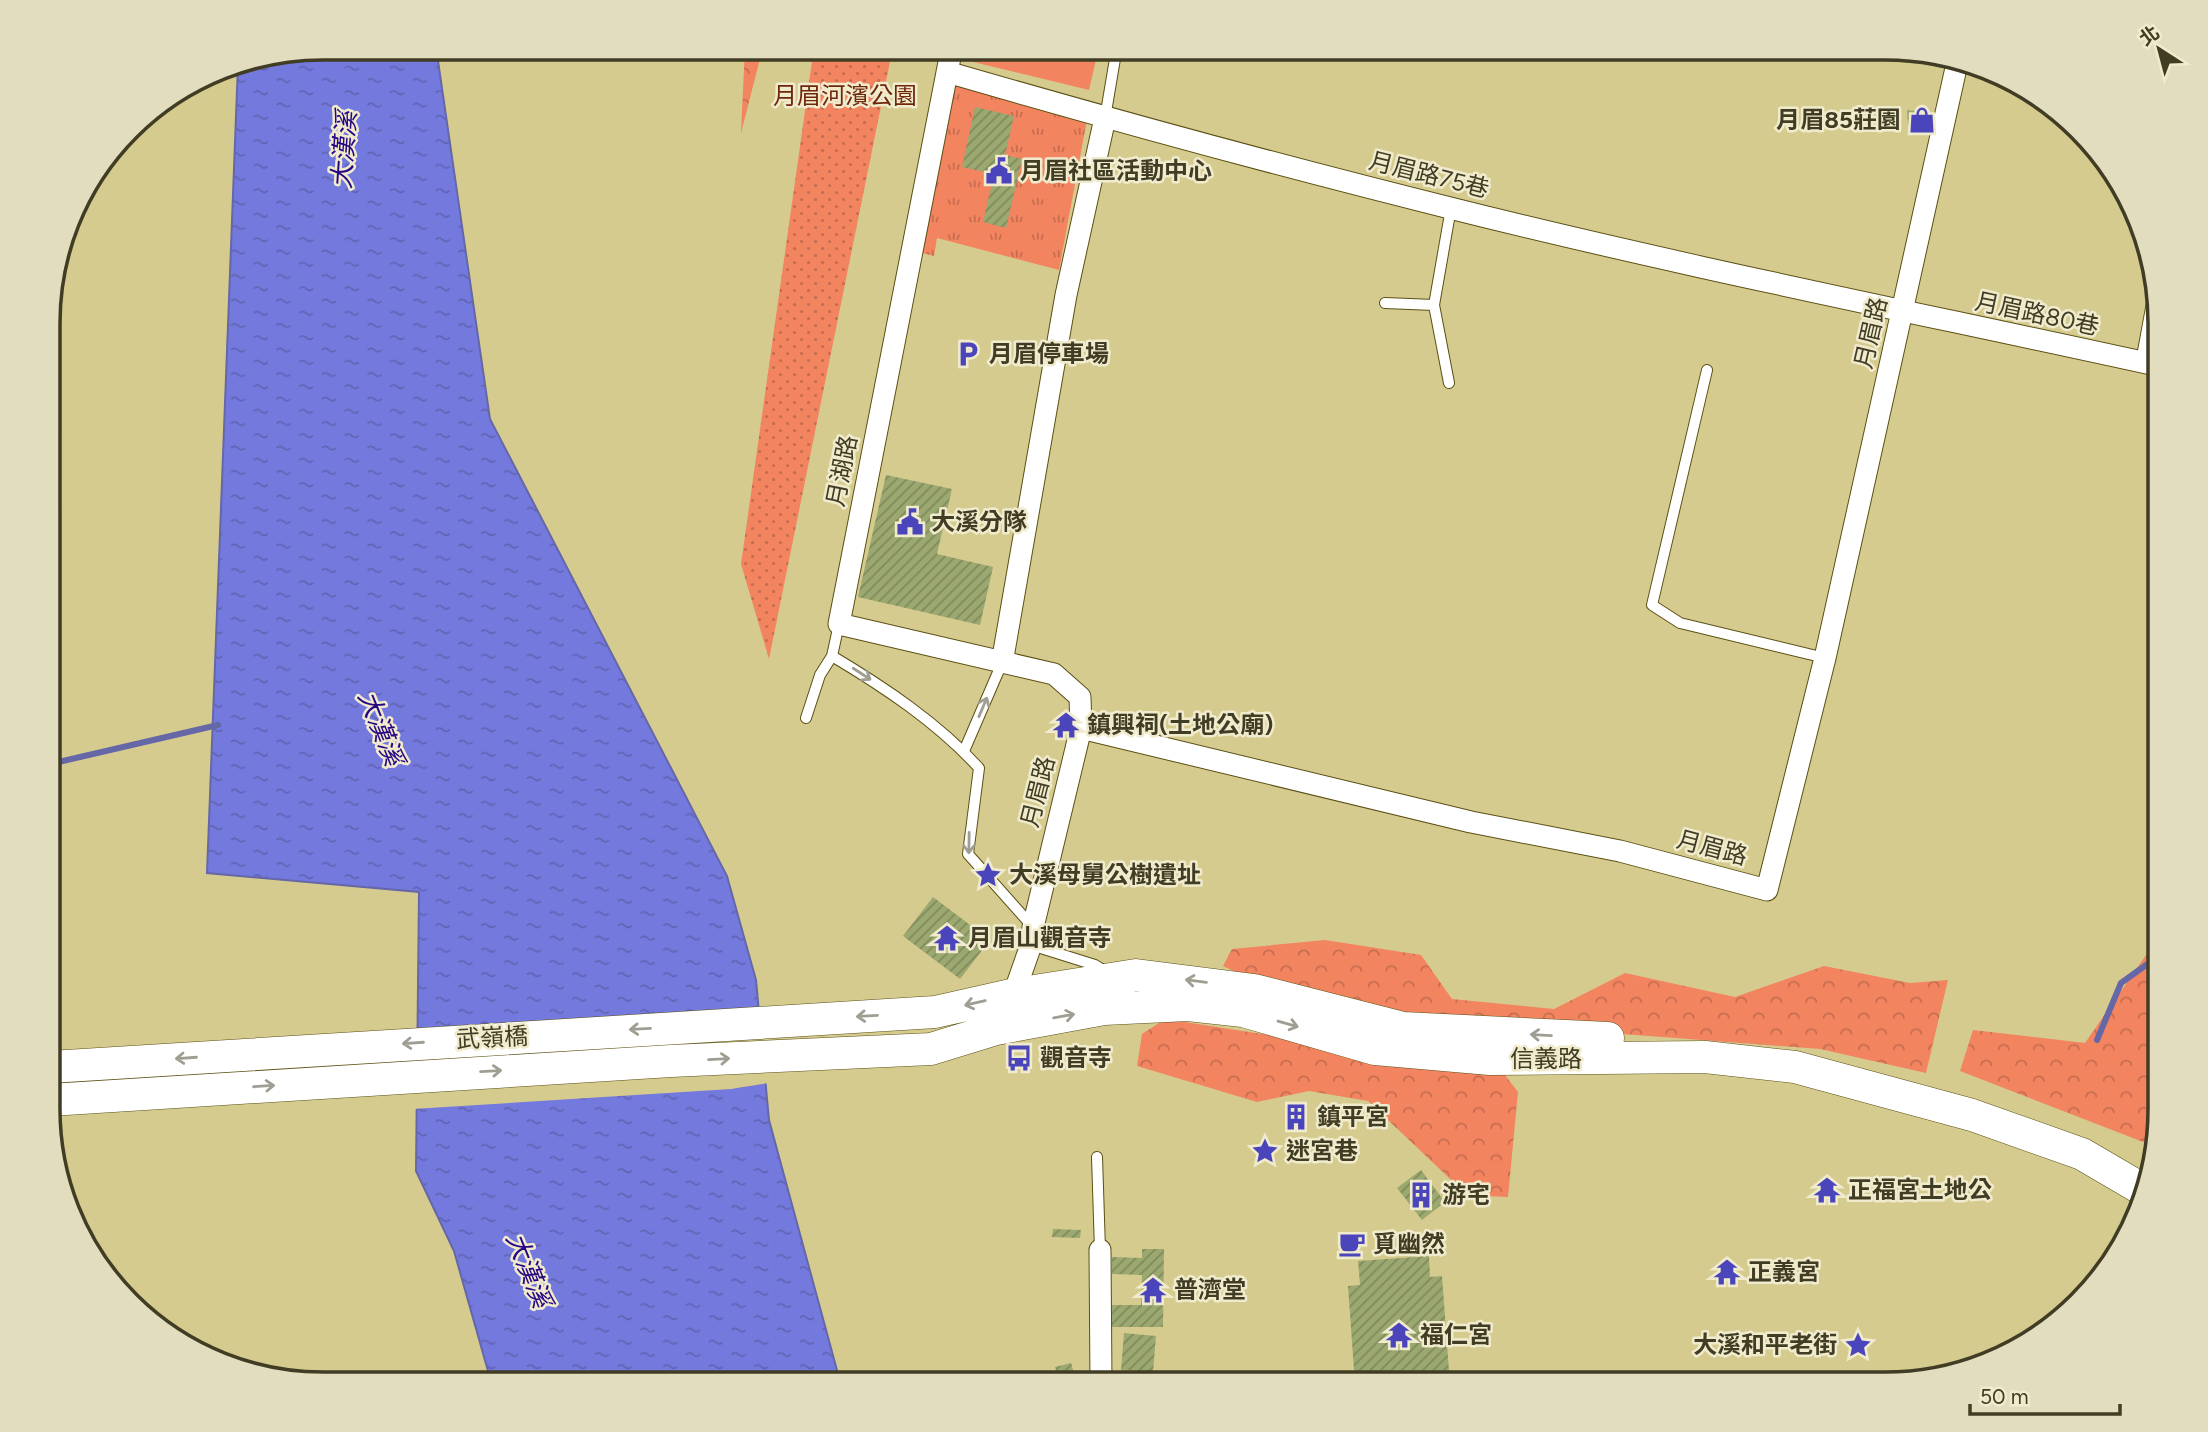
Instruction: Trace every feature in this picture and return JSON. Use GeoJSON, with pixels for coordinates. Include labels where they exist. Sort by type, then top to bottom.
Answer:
{"type":"FeatureCollection","features":[{"type":"Feature","properties":{"kind":"main road","name":"信義路"},"geometry":{"type":"LineString","coordinates":[[935,1012],[1016,994],[1118,978],[1156,977],[1241,988],[1315,1003],[1403,1028],[1745,1046],[1808,1054],[1973,1098],[2088,1140],[2142,1165]]}},
{"type":"Feature","properties":{"kind":"main road","name":"信義路"},"geometry":{"type":"LineString","coordinates":[[932,1049],[996,1029],[1104,1009],[1188,1005],[1242,1011],[1375,1049],[1490,1059],[1705,1057],[1795,1067],[1972,1115],[2082,1154],[2137,1186]]}},
{"type":"Feature","properties":{"kind":"main road","name":"武嶺橋"},"geometry":{"type":"LineString","coordinates":[[60,1066],[935,1012]]}},
{"type":"Feature","properties":{"kind":"main road","name":"武嶺橋"},"geometry":{"type":"LineString","coordinates":[[60,1099],[632,1063],[932,1049]]}},
{"type":"Feature","properties":{"kind":"street","name":"月湖路"},"geometry":{"type":"LineString","coordinates":[[839,624],[949,60]]}},
{"type":"Feature","properties":{"kind":"street","name":"月眉路"},"geometry":{"type":"LineString","coordinates":[[996,1029],[1016,994],[1080,728],[1471,822],[1620,851],[1767,890],[1825,658],[1956,69]]}},
{"type":"Feature","properties":{"kind":"street","name":"月眉路75巷"},"geometry":{"type":"LineString","coordinates":[[947,72],[1105,118],[1451,208],[1903,313]]}},
{"type":"Feature","properties":{"kind":"street"},"geometry":{"type":"LineString","coordinates":[[1002,663],[1066,295],[1105,118]]}},
{"type":"Feature","properties":{"kind":"street","name":"月眉路80巷"},"geometry":{"type":"LineString","coordinates":[[1903,313],[2148,364]]}},
{"type":"Feature","properties":{"kind":"street"},"geometry":{"type":"LineString","coordinates":[[839,624],[1054,674],[1080,697],[1080,728]]}},
{"type":"Feature","properties":{"kind":"street"},"geometry":{"type":"LineString","coordinates":[[1100,1250],[1101,1373]]}},
{"type":"Feature","properties":{"kind":"lane"},"geometry":{"type":"LineString","coordinates":[[1105,118],[1115,60]]}},
{"type":"Feature","properties":{"kind":"lane"},"geometry":{"type":"LineString","coordinates":[[1449,383],[1434,305],[1451,208]]}},
{"type":"Feature","properties":{"kind":"lane"},"geometry":{"type":"LineString","coordinates":[[1385,303],[1434,305]]}},
{"type":"Feature","properties":{"kind":"lane"},"geometry":{"type":"LineString","coordinates":[[1707,370],[1652,605],[1680,623],[1825,658]]}},
{"type":"Feature","properties":{"kind":"lane"},"geometry":{"type":"LineString","coordinates":[[806,718],[820,675],[832,656],[839,624]]}},
{"type":"Feature","properties":{"kind":"lane"},"geometry":{"type":"LineString","coordinates":[[832,656],[874,683],[964,751],[979,768],[968,854],[1032,936],[1118,978]]}},
{"type":"Feature","properties":{"kind":"lane"},"geometry":{"type":"LineString","coordinates":[[964,751],[1002,663]]}},
{"type":"Feature","properties":{"kind":"lane"},"geometry":{"type":"LineString","coordinates":[[1097,1157],[1100,1250]]}},
{"type":"Feature","properties":{"kind":"green space"},"geometry":{"type":"Polygon","coordinates":[[[744,60],[760,60],[741,133],[744,60]]]}},
{"type":"Feature","properties":{"kind":"green space","name":"月眉河濱公園"},"geometry":{"type":"Polygon","coordinates":[[[812,60],[890,60],[769,659],[741,564],[812,60]]]}},
{"type":"Feature","properties":{"kind":"green space"},"geometry":{"type":"Polygon","coordinates":[[[965,60],[1096,60],[1089,90],[965,60]]]}},
{"type":"Feature","properties":{"kind":"green space"},"geometry":{"type":"Polygon","coordinates":[[[948,75],[1089,109],[1059,270],[937,238],[934,256],[914,251],[948,75]]]}},
{"type":"Feature","properties":{"kind":"green space"},"geometry":{"type":"Polygon","coordinates":[[[1325,940],[1421,955],[1452,999],[1554,1009],[1625,973],[1735,997],[1824,966],[1910,983],[1948,980],[1926,1073],[1820,1049],[1399,1017],[1259,983],[1223,966],[1232,949],[1325,940]]]}},
{"type":"Feature","properties":{"kind":"green space"},"geometry":{"type":"Polygon","coordinates":[[[2148,954],[2146,1143],[1960,1071],[1973,1030],[2085,1043],[2148,954]]]}},
{"type":"Feature","properties":{"kind":"green space"},"geometry":{"type":"Polygon","coordinates":[[[1165,1019],[1502,1071],[1518,1092],[1508,1197],[1467,1195],[1368,1101],[1309,1091],[1257,1102],[1137,1066],[1142,1034],[1165,1019]]]}},
{"type":"Feature","properties":{"kind":"water","name":"大漢溪"},"geometry":{"type":"Polygon","coordinates":[[[305,60],[438,60],[490,419],[727,876],[756,980],[769,1120],[838,1373],[489,1373],[454,1251],[416,1171],[419,892],[207,873],[238,73],[305,60]]]}},
{"type":"Feature","properties":{"kind":"pier"},"geometry":{"type":"Polygon","coordinates":[[[763,1013],[769,1083],[731,1089],[413,1109],[414,1035],[763,1013]]]}},
{"type":"Feature","properties":{"kind":"building","name":"月眉社區活動中心"},"geometry":{"type":"Polygon","coordinates":[[[975,107],[1014,116],[1005,155],[1022,159],[1006,228],[983,222],[994,174],[962,167],[975,107]]]}},
{"type":"Feature","properties":{"kind":"building","name":"月眉85莊園"},"geometry":{"type":"Polygon","coordinates":[[[1907,110],[1938,114],[1934,135],[1908,126],[1907,110]]]}},
{"type":"Feature","properties":{"kind":"building","name":"大溪分隊"},"geometry":{"type":"Polygon","coordinates":[[[886,475],[952,489],[937,554],[993,567],[980,625],[858,597],[886,475]]]}},
{"type":"Feature","properties":{"kind":"building","name":"月眉山觀音寺"},"geometry":{"type":"Polygon","coordinates":[[[933,897],[990,940],[960,979],[903,936],[933,897]]]}},
{"type":"Feature","properties":{"kind":"building","name":"鎮平宮"},"geometry":{"type":"Polygon","coordinates":[[[1296,1108],[1305,1119],[1297,1127],[1287,1115],[1296,1108]]]}},
{"type":"Feature","properties":{"kind":"building","name":"游宅"},"geometry":{"type":"Polygon","coordinates":[[[1421,1170],[1445,1202],[1422,1220],[1397,1188],[1421,1170]]]}},
{"type":"Feature","properties":{"kind":"building"},"geometry":{"type":"Polygon","coordinates":[[[1053,1229],[1081,1230],[1080,1238],[1052,1237],[1053,1229]]]}},
{"type":"Feature","properties":{"kind":"building","name":"普濟堂"},"geometry":{"type":"Polygon","coordinates":[[[1142,1249],[1164,1249],[1163,1327],[1112,1327],[1112,1305],[1141,1305],[1142,1275],[1112,1274],[1112,1257],[1142,1258],[1142,1249]]]}},
{"type":"Feature","properties":{"kind":"building","name":"福仁宮"},"geometry":{"type":"Polygon","coordinates":[[[1429,1256],[1430,1277],[1442,1276],[1449,1373],[1354,1373],[1348,1286],[1360,1285],[1358,1261],[1429,1256]]]}},
{"type":"Feature","properties":{"kind":"building"},"geometry":{"type":"Polygon","coordinates":[[[1124,1333],[1156,1336],[1153,1372],[1121,1370],[1124,1333]]]}},
{"type":"Feature","properties":{"kind":"building"},"geometry":{"type":"Polygon","coordinates":[[[1071,1363],[1074,1373],[1057,1373],[1055,1367],[1071,1363]]]}},
{"type":"Feature","properties":{"kind":"waterway"},"geometry":{"type":"LineString","coordinates":[[60,762],[218,725]]}},
{"type":"Feature","properties":{"kind":"waterway"},"geometry":{"type":"LineString","coordinates":[[2097,1040],[2121,983],[2148,964]]}},
{"type":"Feature","properties":{"kind":"place","name":"月眉85莊園"},"geometry":{"type":"Point","coordinates":[1922,120]}},
{"type":"Feature","properties":{"kind":"place","name":"月眉社區活動中心"},"geometry":{"type":"Point","coordinates":[999,171]}},
{"type":"Feature","properties":{"kind":"place","name":"月眉停車場"},"geometry":{"type":"Point","coordinates":[968,354]}},
{"type":"Feature","properties":{"kind":"place","name":"大溪分隊"},"geometry":{"type":"Point","coordinates":[910,522]}},
{"type":"Feature","properties":{"kind":"place","name":"鎮興祠(土地公廟)"},"geometry":{"type":"Point","coordinates":[1066,725]}},
{"type":"Feature","properties":{"kind":"place","name":"大溪母舅公樹遺址"},"geometry":{"type":"Point","coordinates":[988,875]}},
{"type":"Feature","properties":{"kind":"place","name":"月眉山觀音寺"},"geometry":{"type":"Point","coordinates":[947,938]}},
{"type":"Feature","properties":{"kind":"place","name":"觀音寺"},"geometry":{"type":"Point","coordinates":[1019,1058]}},
{"type":"Feature","properties":{"kind":"place","name":"鎮平宮"},"geometry":{"type":"Point","coordinates":[1296,1117]}},
{"type":"Feature","properties":{"kind":"place","name":"迷宮巷"},"geometry":{"type":"Point","coordinates":[1265,1151]}},
{"type":"Feature","properties":{"kind":"place","name":"正福宮土地公"},"geometry":{"type":"Point","coordinates":[1827,1190]}},
{"type":"Feature","properties":{"kind":"place","name":"游宅"},"geometry":{"type":"Point","coordinates":[1421,1195]}},
{"type":"Feature","properties":{"kind":"place","name":"覓幽然"},"geometry":{"type":"Point","coordinates":[1352,1244]}},
{"type":"Feature","properties":{"kind":"place","name":"正義宮"},"geometry":{"type":"Point","coordinates":[1727,1272]}},
{"type":"Feature","properties":{"kind":"place","name":"普濟堂"},"geometry":{"type":"Point","coordinates":[1153,1290]}},
{"type":"Feature","properties":{"kind":"place","name":"福仁宮"},"geometry":{"type":"Point","coordinates":[1399,1335]}},
{"type":"Feature","properties":{"kind":"place","name":"大溪和平老街"},"geometry":{"type":"Point","coordinates":[1858,1345]}}]}
